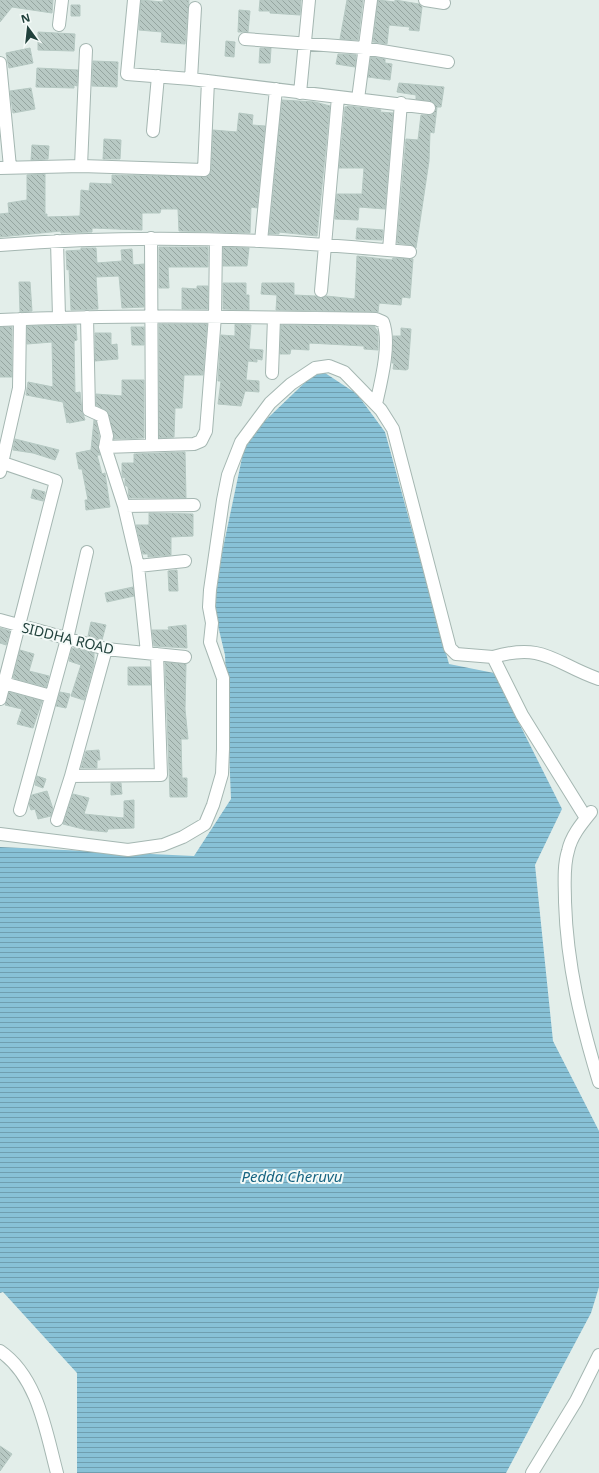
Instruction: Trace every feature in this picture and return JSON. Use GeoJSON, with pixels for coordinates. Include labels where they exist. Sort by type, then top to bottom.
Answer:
{"type":"FeatureCollection","features":[{"type":"Feature","properties":{"kind":"street"},"geometry":{"type":"LineString","coordinates":[[59,25],[62,0]]}},
{"type":"Feature","properties":{"kind":"street"},"geometry":{"type":"LineString","coordinates":[[134,0],[127,74],[191,78],[358,100],[401,103],[430,108]]}},
{"type":"Feature","properties":{"kind":"street"},"geometry":{"type":"LineString","coordinates":[[300,93],[309,0]]}},
{"type":"Feature","properties":{"kind":"street"},"geometry":{"type":"LineString","coordinates":[[358,100],[371,0]]}},
{"type":"Feature","properties":{"kind":"street"},"geometry":{"type":"LineString","coordinates":[[191,78],[195,8]]}},
{"type":"Feature","properties":{"kind":"street"},"geometry":{"type":"LineString","coordinates":[[245,39],[305,42],[364,48],[448,62]]}},
{"type":"Feature","properties":{"kind":"street"},"geometry":{"type":"LineString","coordinates":[[81,166],[86,50]]}},
{"type":"Feature","properties":{"kind":"street"},"geometry":{"type":"LineString","coordinates":[[0,62],[5,168],[81,166],[204,170],[208,81]]}},
{"type":"Feature","properties":{"kind":"street"},"geometry":{"type":"LineString","coordinates":[[153,131],[158,76]]}},
{"type":"Feature","properties":{"kind":"street"},"geometry":{"type":"LineString","coordinates":[[261,241],[276,89]]}},
{"type":"Feature","properties":{"kind":"street"},"geometry":{"type":"LineString","coordinates":[[320,291],[338,97]]}},
{"type":"Feature","properties":{"kind":"street"},"geometry":{"type":"LineString","coordinates":[[390,250],[401,103]]}},
{"type":"Feature","properties":{"kind":"street"},"geometry":{"type":"LineString","coordinates":[[0,245],[57,240],[151,238],[261,241],[410,252]]}},
{"type":"Feature","properties":{"kind":"street"},"geometry":{"type":"LineString","coordinates":[[151,238],[152,446]]}},
{"type":"Feature","properties":{"kind":"street"},"geometry":{"type":"LineString","coordinates":[[57,240],[59,317]]}},
{"type":"Feature","properties":{"kind":"street"},"geometry":{"type":"LineString","coordinates":[[105,448],[194,444],[201,441],[206,431],[215,316],[216,240]]}},
{"type":"Feature","properties":{"kind":"street"},"geometry":{"type":"LineString","coordinates":[[0,320],[59,317],[151,316],[376,319],[383,322],[387,333],[380,387],[376,404]]}},
{"type":"Feature","properties":{"kind":"street"},"geometry":{"type":"LineString","coordinates":[[71,776],[160,775],[152,653],[138,566],[124,506],[105,448],[107,436],[102,416],[89,410],[87,317]]}},
{"type":"Feature","properties":{"kind":"street"},"geometry":{"type":"LineString","coordinates":[[272,373],[274,318]]}},
{"type":"Feature","properties":{"kind":"street"},"geometry":{"type":"LineString","coordinates":[[0,699],[2,683],[20,626],[56,481],[1,465],[19,388],[20,319]]}},
{"type":"Feature","properties":{"kind":"street"},"geometry":{"type":"LineString","coordinates":[[0,834],[128,850],[163,845],[183,837],[205,824],[213,805],[222,774],[223,678],[210,642],[212,623],[209,607],[210,590],[228,475],[241,442],[270,403],[291,384],[315,368],[329,366],[344,372],[376,404],[393,429],[450,648],[456,654],[493,657],[512,652],[543,654],[599,679]]}},
{"type":"Feature","properties":{"kind":"street"},"geometry":{"type":"LineString","coordinates":[[124,506],[194,504]]}},
{"type":"Feature","properties":{"kind":"street"},"geometry":{"type":"LineString","coordinates":[[20,810],[67,639],[87,552]]}},
{"type":"Feature","properties":{"kind":"street"},"geometry":{"type":"LineString","coordinates":[[138,566],[185,562]]}},
{"type":"Feature","properties":{"kind":"street","name":"SIDDHA ROAD"},"geometry":{"type":"LineString","coordinates":[[0,620],[106,649],[185,657]]}},
{"type":"Feature","properties":{"kind":"street"},"geometry":{"type":"LineString","coordinates":[[57,820],[71,776],[106,649]]}},
{"type":"Feature","properties":{"kind":"street"},"geometry":{"type":"LineString","coordinates":[[493,657],[522,715],[589,815],[578,828],[568,850],[565,883],[566,930],[577,1006],[599,1082]]}},
{"type":"Feature","properties":{"kind":"street"},"geometry":{"type":"LineString","coordinates":[[2,683],[51,696]]}},
{"type":"Feature","properties":{"kind":"street"},"geometry":{"type":"LineString","coordinates":[[0,1351],[9,1357],[23,1376],[37,1403],[57,1473]]}},
{"type":"Feature","properties":{"kind":"street"},"geometry":{"type":"LineString","coordinates":[[532,1473],[576,1401],[599,1355]]}},
{"type":"Feature","properties":{"kind":"water","name":"Pedda Cheruvu"},"geometry":{"type":"Polygon","coordinates":[[[319,369],[357,394],[385,432],[449,664],[494,673],[562,809],[535,865],[553,1041],[599,1131],[599,1287],[591,1313],[506,1473],[77,1473],[77,1373],[3,1292],[0,1293],[0,847],[194,856],[231,799],[225,655],[214,609],[222,553],[246,439],[319,369]]]}},
{"type":"Feature","properties":{"kind":"building"},"geometry":{"type":"Polygon","coordinates":[[[0,0],[53,0],[52,13],[12,7],[0,22],[0,0]]]}},
{"type":"Feature","properties":{"kind":"building"},"geometry":{"type":"Polygon","coordinates":[[[141,0],[163,2],[163,0],[189,0],[185,44],[161,42],[162,32],[139,30],[141,0]]]}},
{"type":"Feature","properties":{"kind":"building"},"geometry":{"type":"Polygon","coordinates":[[[260,0],[301,0],[300,15],[259,11],[260,0]]]}},
{"type":"Feature","properties":{"kind":"building"},"geometry":{"type":"Polygon","coordinates":[[[347,0],[363,0],[358,40],[340,39],[347,0]]]}},
{"type":"Feature","properties":{"kind":"building"},"geometry":{"type":"Polygon","coordinates":[[[378,0],[395,2],[395,0],[419,4],[422,7],[419,31],[409,30],[410,27],[389,25],[387,44],[373,42],[378,0]]]}},
{"type":"Feature","properties":{"kind":"building"},"geometry":{"type":"Polygon","coordinates":[[[71,5],[80,5],[80,16],[71,16],[71,5]]]}},
{"type":"Feature","properties":{"kind":"building"},"geometry":{"type":"Polygon","coordinates":[[[239,10],[250,11],[248,32],[238,32],[239,10]]]}},
{"type":"Feature","properties":{"kind":"building"},"geometry":{"type":"Polygon","coordinates":[[[38,32],[75,34],[74,51],[38,50],[38,32]]]}},
{"type":"Feature","properties":{"kind":"building"},"geometry":{"type":"Polygon","coordinates":[[[226,41],[235,42],[234,57],[225,56],[226,41]]]}},
{"type":"Feature","properties":{"kind":"building"},"geometry":{"type":"Polygon","coordinates":[[[30,48],[33,63],[9,68],[6,53],[30,48]]]}},
{"type":"Feature","properties":{"kind":"building"},"geometry":{"type":"Polygon","coordinates":[[[260,48],[271,48],[270,63],[259,63],[260,48]]]}},
{"type":"Feature","properties":{"kind":"building"},"geometry":{"type":"Polygon","coordinates":[[[338,54],[356,55],[355,67],[336,64],[338,54]]]}},
{"type":"Feature","properties":{"kind":"building"},"geometry":{"type":"Polygon","coordinates":[[[371,57],[385,59],[385,63],[392,64],[390,80],[368,77],[371,57]]]}},
{"type":"Feature","properties":{"kind":"building"},"geometry":{"type":"Polygon","coordinates":[[[93,61],[118,62],[117,87],[92,86],[93,61]]]}},
{"type":"Feature","properties":{"kind":"building"},"geometry":{"type":"Polygon","coordinates":[[[37,68],[78,70],[77,86],[74,85],[74,88],[36,87],[37,68]]]}},
{"type":"Feature","properties":{"kind":"building"},"geometry":{"type":"Polygon","coordinates":[[[399,83],[444,87],[441,107],[437,107],[434,133],[430,132],[429,161],[416,248],[411,245],[397,243],[406,139],[418,140],[421,115],[432,115],[436,109],[433,102],[416,99],[416,95],[397,92],[399,83]]]}},
{"type":"Feature","properties":{"kind":"building"},"geometry":{"type":"Polygon","coordinates":[[[31,88],[35,109],[13,113],[10,91],[31,88]]]}},
{"type":"Feature","properties":{"kind":"building"},"geometry":{"type":"Polygon","coordinates":[[[282,100],[315,102],[330,106],[317,236],[279,232],[279,234],[269,234],[282,100]]]}},
{"type":"Feature","properties":{"kind":"building"},"geometry":{"type":"Polygon","coordinates":[[[348,106],[393,113],[385,209],[359,207],[358,220],[335,219],[337,194],[362,194],[364,168],[339,168],[345,107],[348,106]]]}},
{"type":"Feature","properties":{"kind":"building"},"geometry":{"type":"Polygon","coordinates":[[[239,113],[253,115],[252,125],[265,126],[257,208],[251,207],[250,233],[179,231],[178,209],[161,209],[160,213],[142,213],[142,230],[92,228],[92,232],[61,233],[61,231],[0,237],[0,214],[9,213],[8,203],[27,200],[27,175],[45,174],[45,214],[47,214],[47,217],[80,216],[81,190],[89,191],[90,183],[112,184],[112,175],[208,176],[211,170],[213,130],[237,132],[239,113]]]}},
{"type":"Feature","properties":{"kind":"building"},"geometry":{"type":"Polygon","coordinates":[[[104,139],[121,140],[120,159],[103,159],[104,139]]]}},
{"type":"Feature","properties":{"kind":"building"},"geometry":{"type":"Polygon","coordinates":[[[32,145],[49,146],[48,159],[31,160],[32,145]]]}},
{"type":"Feature","properties":{"kind":"building"},"geometry":{"type":"Polygon","coordinates":[[[357,228],[383,230],[382,240],[356,239],[357,228]]]}},
{"type":"Feature","properties":{"kind":"building"},"geometry":{"type":"Polygon","coordinates":[[[159,247],[208,247],[208,267],[168,267],[169,288],[159,288],[159,247]]]}},
{"type":"Feature","properties":{"kind":"building"},"geometry":{"type":"Polygon","coordinates":[[[223,247],[249,248],[247,266],[223,266],[223,247]]]}},
{"type":"Feature","properties":{"kind":"building"},"geometry":{"type":"Polygon","coordinates":[[[81,248],[96,248],[97,263],[122,261],[121,250],[132,249],[133,265],[144,264],[144,307],[122,308],[119,276],[96,277],[98,309],[71,310],[69,269],[67,270],[66,251],[81,250],[81,248]]]}},
{"type":"Feature","properties":{"kind":"building"},"geometry":{"type":"Polygon","coordinates":[[[357,256],[392,260],[393,258],[413,259],[410,298],[402,297],[401,305],[379,303],[378,312],[276,310],[277,295],[261,294],[262,283],[294,283],[294,295],[315,296],[321,298],[326,296],[355,299],[357,256]]]}},
{"type":"Feature","properties":{"kind":"building"},"geometry":{"type":"Polygon","coordinates":[[[19,282],[30,282],[32,311],[20,312],[19,282]]]}},
{"type":"Feature","properties":{"kind":"building"},"geometry":{"type":"Polygon","coordinates":[[[223,283],[246,283],[246,295],[249,295],[249,310],[223,309],[223,283]]]}},
{"type":"Feature","properties":{"kind":"building"},"geometry":{"type":"Polygon","coordinates":[[[197,286],[208,286],[208,309],[182,309],[182,288],[197,289],[197,286]]]}},
{"type":"Feature","properties":{"kind":"building"},"geometry":{"type":"Polygon","coordinates":[[[159,324],[207,324],[203,375],[184,375],[182,408],[175,408],[174,437],[159,438],[159,324]]]}},
{"type":"Feature","properties":{"kind":"building"},"geometry":{"type":"Polygon","coordinates":[[[235,324],[251,325],[249,349],[263,350],[262,360],[257,359],[257,362],[248,361],[246,380],[259,381],[259,392],[245,391],[241,406],[218,404],[221,381],[218,381],[221,335],[235,336],[235,324]]]}},
{"type":"Feature","properties":{"kind":"building"},"geometry":{"type":"Polygon","coordinates":[[[76,325],[77,340],[74,341],[75,393],[80,392],[82,411],[85,420],[69,423],[68,420],[67,423],[63,402],[26,395],[28,382],[53,387],[52,342],[27,344],[27,326],[76,325]]]}},
{"type":"Feature","properties":{"kind":"building"},"geometry":{"type":"Polygon","coordinates":[[[281,325],[374,326],[378,332],[378,350],[364,349],[364,346],[309,343],[309,350],[291,349],[290,354],[280,354],[281,325]]]}},
{"type":"Feature","properties":{"kind":"building"},"geometry":{"type":"Polygon","coordinates":[[[0,327],[12,327],[12,377],[0,377],[0,327]]]}},
{"type":"Feature","properties":{"kind":"building"},"geometry":{"type":"Polygon","coordinates":[[[131,327],[144,327],[144,345],[132,345],[131,327]]]}},
{"type":"Feature","properties":{"kind":"building"},"geometry":{"type":"Polygon","coordinates":[[[401,328],[411,329],[408,369],[406,370],[393,369],[394,363],[392,363],[393,336],[401,336],[401,328]]]}},
{"type":"Feature","properties":{"kind":"building"},"geometry":{"type":"Polygon","coordinates":[[[95,333],[111,333],[111,345],[117,344],[118,359],[95,361],[95,333]]]}},
{"type":"Feature","properties":{"kind":"building"},"geometry":{"type":"Polygon","coordinates":[[[122,380],[144,380],[144,438],[114,439],[108,412],[96,405],[96,394],[122,396],[122,380]]]}},
{"type":"Feature","properties":{"kind":"building"},"geometry":{"type":"Polygon","coordinates":[[[94,420],[96,421],[99,436],[98,447],[100,455],[97,455],[102,474],[105,473],[110,507],[86,510],[85,500],[88,500],[82,469],[79,469],[76,453],[91,450],[94,420]]]}},
{"type":"Feature","properties":{"kind":"building"},"geometry":{"type":"Polygon","coordinates":[[[15,439],[59,450],[55,460],[33,453],[13,450],[15,439]]]}},
{"type":"Feature","properties":{"kind":"building"},"geometry":{"type":"Polygon","coordinates":[[[185,452],[186,498],[129,498],[128,487],[125,485],[125,477],[123,478],[122,474],[122,463],[134,463],[134,454],[185,452]]]}},
{"type":"Feature","properties":{"kind":"building"},"geometry":{"type":"Polygon","coordinates":[[[33,489],[45,492],[43,501],[31,498],[33,489]]]}},
{"type":"Feature","properties":{"kind":"building"},"geometry":{"type":"Polygon","coordinates":[[[149,513],[193,514],[193,536],[171,537],[171,555],[148,557],[148,554],[143,554],[136,525],[149,525],[149,513]]]}},
{"type":"Feature","properties":{"kind":"building"},"geometry":{"type":"Polygon","coordinates":[[[177,570],[178,591],[169,591],[168,571],[177,570]]]}},
{"type":"Feature","properties":{"kind":"building"},"geometry":{"type":"Polygon","coordinates":[[[133,587],[134,596],[107,602],[105,593],[133,587]]]}},
{"type":"Feature","properties":{"kind":"building"},"geometry":{"type":"Polygon","coordinates":[[[91,622],[106,625],[102,640],[88,636],[91,622]]]}},
{"type":"Feature","properties":{"kind":"building"},"geometry":{"type":"Polygon","coordinates":[[[186,625],[187,648],[154,646],[152,630],[169,630],[168,627],[186,625]]]}},
{"type":"Feature","properties":{"kind":"building"},"geometry":{"type":"Polygon","coordinates":[[[0,628],[10,631],[6,645],[0,643],[0,628]]]}},
{"type":"Feature","properties":{"kind":"building"},"geometry":{"type":"Polygon","coordinates":[[[72,648],[94,653],[94,664],[84,700],[71,696],[81,665],[69,661],[72,648]]]}},
{"type":"Feature","properties":{"kind":"building"},"geometry":{"type":"Polygon","coordinates":[[[20,650],[34,654],[29,671],[49,676],[46,687],[13,678],[20,650]]]}},
{"type":"Feature","properties":{"kind":"building"},"geometry":{"type":"Polygon","coordinates":[[[165,662],[186,664],[185,709],[188,739],[181,739],[182,778],[187,778],[187,797],[170,797],[165,662]]]}},
{"type":"Feature","properties":{"kind":"building"},"geometry":{"type":"Polygon","coordinates":[[[128,667],[150,667],[151,685],[128,685],[128,667]]]}},
{"type":"Feature","properties":{"kind":"building"},"geometry":{"type":"Polygon","coordinates":[[[9,692],[42,701],[33,728],[17,724],[22,709],[5,705],[9,692]]]}},
{"type":"Feature","properties":{"kind":"building"},"geometry":{"type":"Polygon","coordinates":[[[60,692],[70,694],[66,708],[56,706],[60,692]]]}},
{"type":"Feature","properties":{"kind":"building"},"geometry":{"type":"Polygon","coordinates":[[[99,750],[100,760],[97,760],[97,768],[81,768],[86,751],[99,750]]]}},
{"type":"Feature","properties":{"kind":"building"},"geometry":{"type":"Polygon","coordinates":[[[37,776],[46,779],[43,788],[35,785],[37,776]]]}},
{"type":"Feature","properties":{"kind":"building"},"geometry":{"type":"Polygon","coordinates":[[[111,783],[121,783],[122,794],[111,795],[111,783]]]}},
{"type":"Feature","properties":{"kind":"building"},"geometry":{"type":"Polygon","coordinates":[[[47,791],[53,809],[51,816],[38,819],[35,809],[31,810],[29,804],[32,795],[47,791]]]}},
{"type":"Feature","properties":{"kind":"building"},"geometry":{"type":"Polygon","coordinates":[[[73,794],[89,798],[84,814],[113,817],[124,818],[124,801],[134,800],[134,828],[108,829],[107,832],[87,830],[63,824],[73,794]]]}},
{"type":"Feature","properties":{"kind":"building"},"geometry":{"type":"Polygon","coordinates":[[[0,1446],[12,1454],[0,1471],[0,1446]]]}}]}
